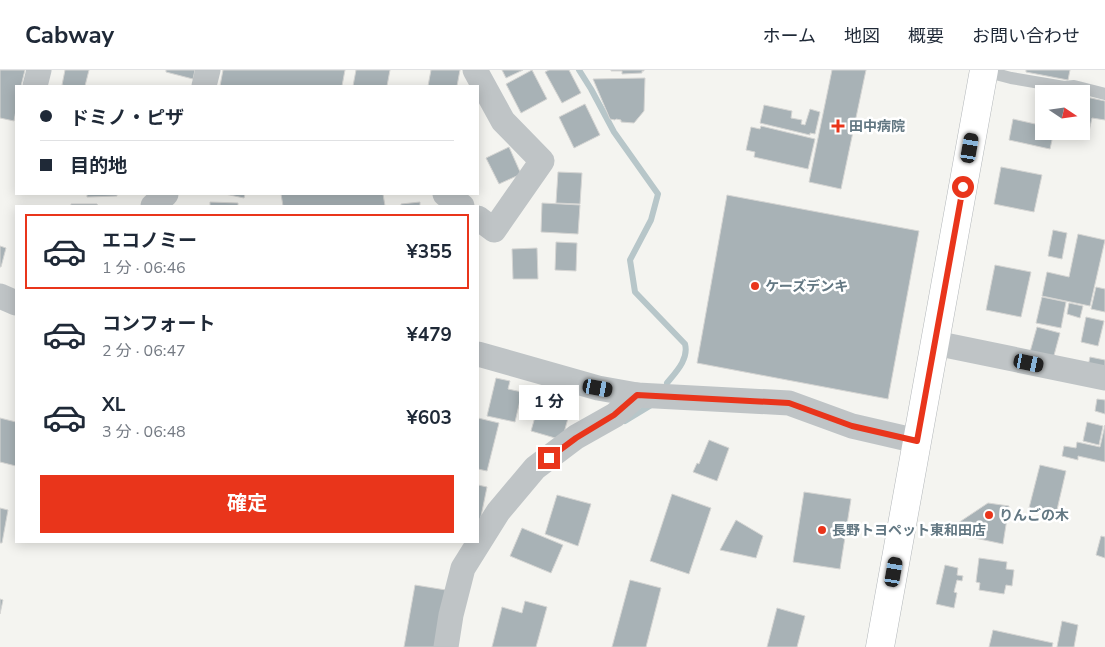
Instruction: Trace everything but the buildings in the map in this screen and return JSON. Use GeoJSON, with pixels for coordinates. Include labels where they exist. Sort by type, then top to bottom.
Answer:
{"type":"FeatureCollection","features":[{"type":"Feature","properties":{"kind":"highway"},"geometry":{"type":"LineString","coordinates":[[880,647],[984,70]]}},
{"type":"Feature","properties":{"kind":"street"},"geometry":{"type":"LineString","coordinates":[[35,85],[39,70]]}},
{"type":"Feature","properties":{"kind":"street"},"geometry":{"type":"LineString","coordinates":[[204,85],[208,70]]}},
{"type":"Feature","properties":{"kind":"street"},"geometry":{"type":"LineString","coordinates":[[475,70],[503,121],[542,161],[494,230],[479,219]]}},
{"type":"Feature","properties":{"kind":"street"},"geometry":{"type":"LineString","coordinates":[[154,205],[165,195]]}},
{"type":"Feature","properties":{"kind":"street"},"geometry":{"type":"LineString","coordinates":[[447,195],[461,205]]}},
{"type":"Feature","properties":{"kind":"street"},"geometry":{"type":"LineString","coordinates":[[0,296],[15,304]]}},
{"type":"Feature","properties":{"kind":"street"},"geometry":{"type":"LineString","coordinates":[[935,343],[1105,378]]}},
{"type":"Feature","properties":{"kind":"street"},"geometry":{"type":"LineString","coordinates":[[479,354],[598,388],[637,395],[789,403],[852,426],[917,441]]}},
{"type":"Feature","properties":{"kind":"street"},"geometry":{"type":"LineString","coordinates":[[479,542],[498,512],[536,468],[576,438],[614,415],[637,395]]}},
{"type":"Feature","properties":{"kind":"street"},"geometry":{"type":"LineString","coordinates":[[446,647],[451,615],[463,568],[479,543]]}},
{"type":"Feature","properties":{"kind":"lane"},"geometry":{"type":"LineString","coordinates":[[984,70],[1011,78],[1064,88],[1074,86],[1105,94]]}},
{"type":"Feature","properties":{"kind":"waterway"},"geometry":{"type":"LineString","coordinates":[[579,70],[614,132],[658,194],[651,220],[630,260],[635,292],[685,344],[686,350],[683,360],[678,370],[667,383]]}},
{"type":"Feature","properties":{"kind":"waterway"},"geometry":{"type":"LineString","coordinates":[[625,421],[653,404]]}},
{"type":"Feature","properties":{"kind":"place","name":"田中病院"},"geometry":{"type":"Point","coordinates":[838,126]}},
{"type":"Feature","properties":{"kind":"place","name":"ケーズデンキ"},"geometry":{"type":"Point","coordinates":[755,286]}},
{"type":"Feature","properties":{"kind":"place","name":"りんごの木"},"geometry":{"type":"Point","coordinates":[989,515]}},
{"type":"Feature","properties":{"kind":"place","name":"長野トヨペット東和田店"},"geometry":{"type":"Point","coordinates":[822,530]}},
{"type":"Feature","properties":{"kind":"route"},"geometry":{"type":"LineString","coordinates":[[549,458],[576,438],[614,415],[637,395],[789,403],[852,426],[917,441],[963,187]]}}]}
